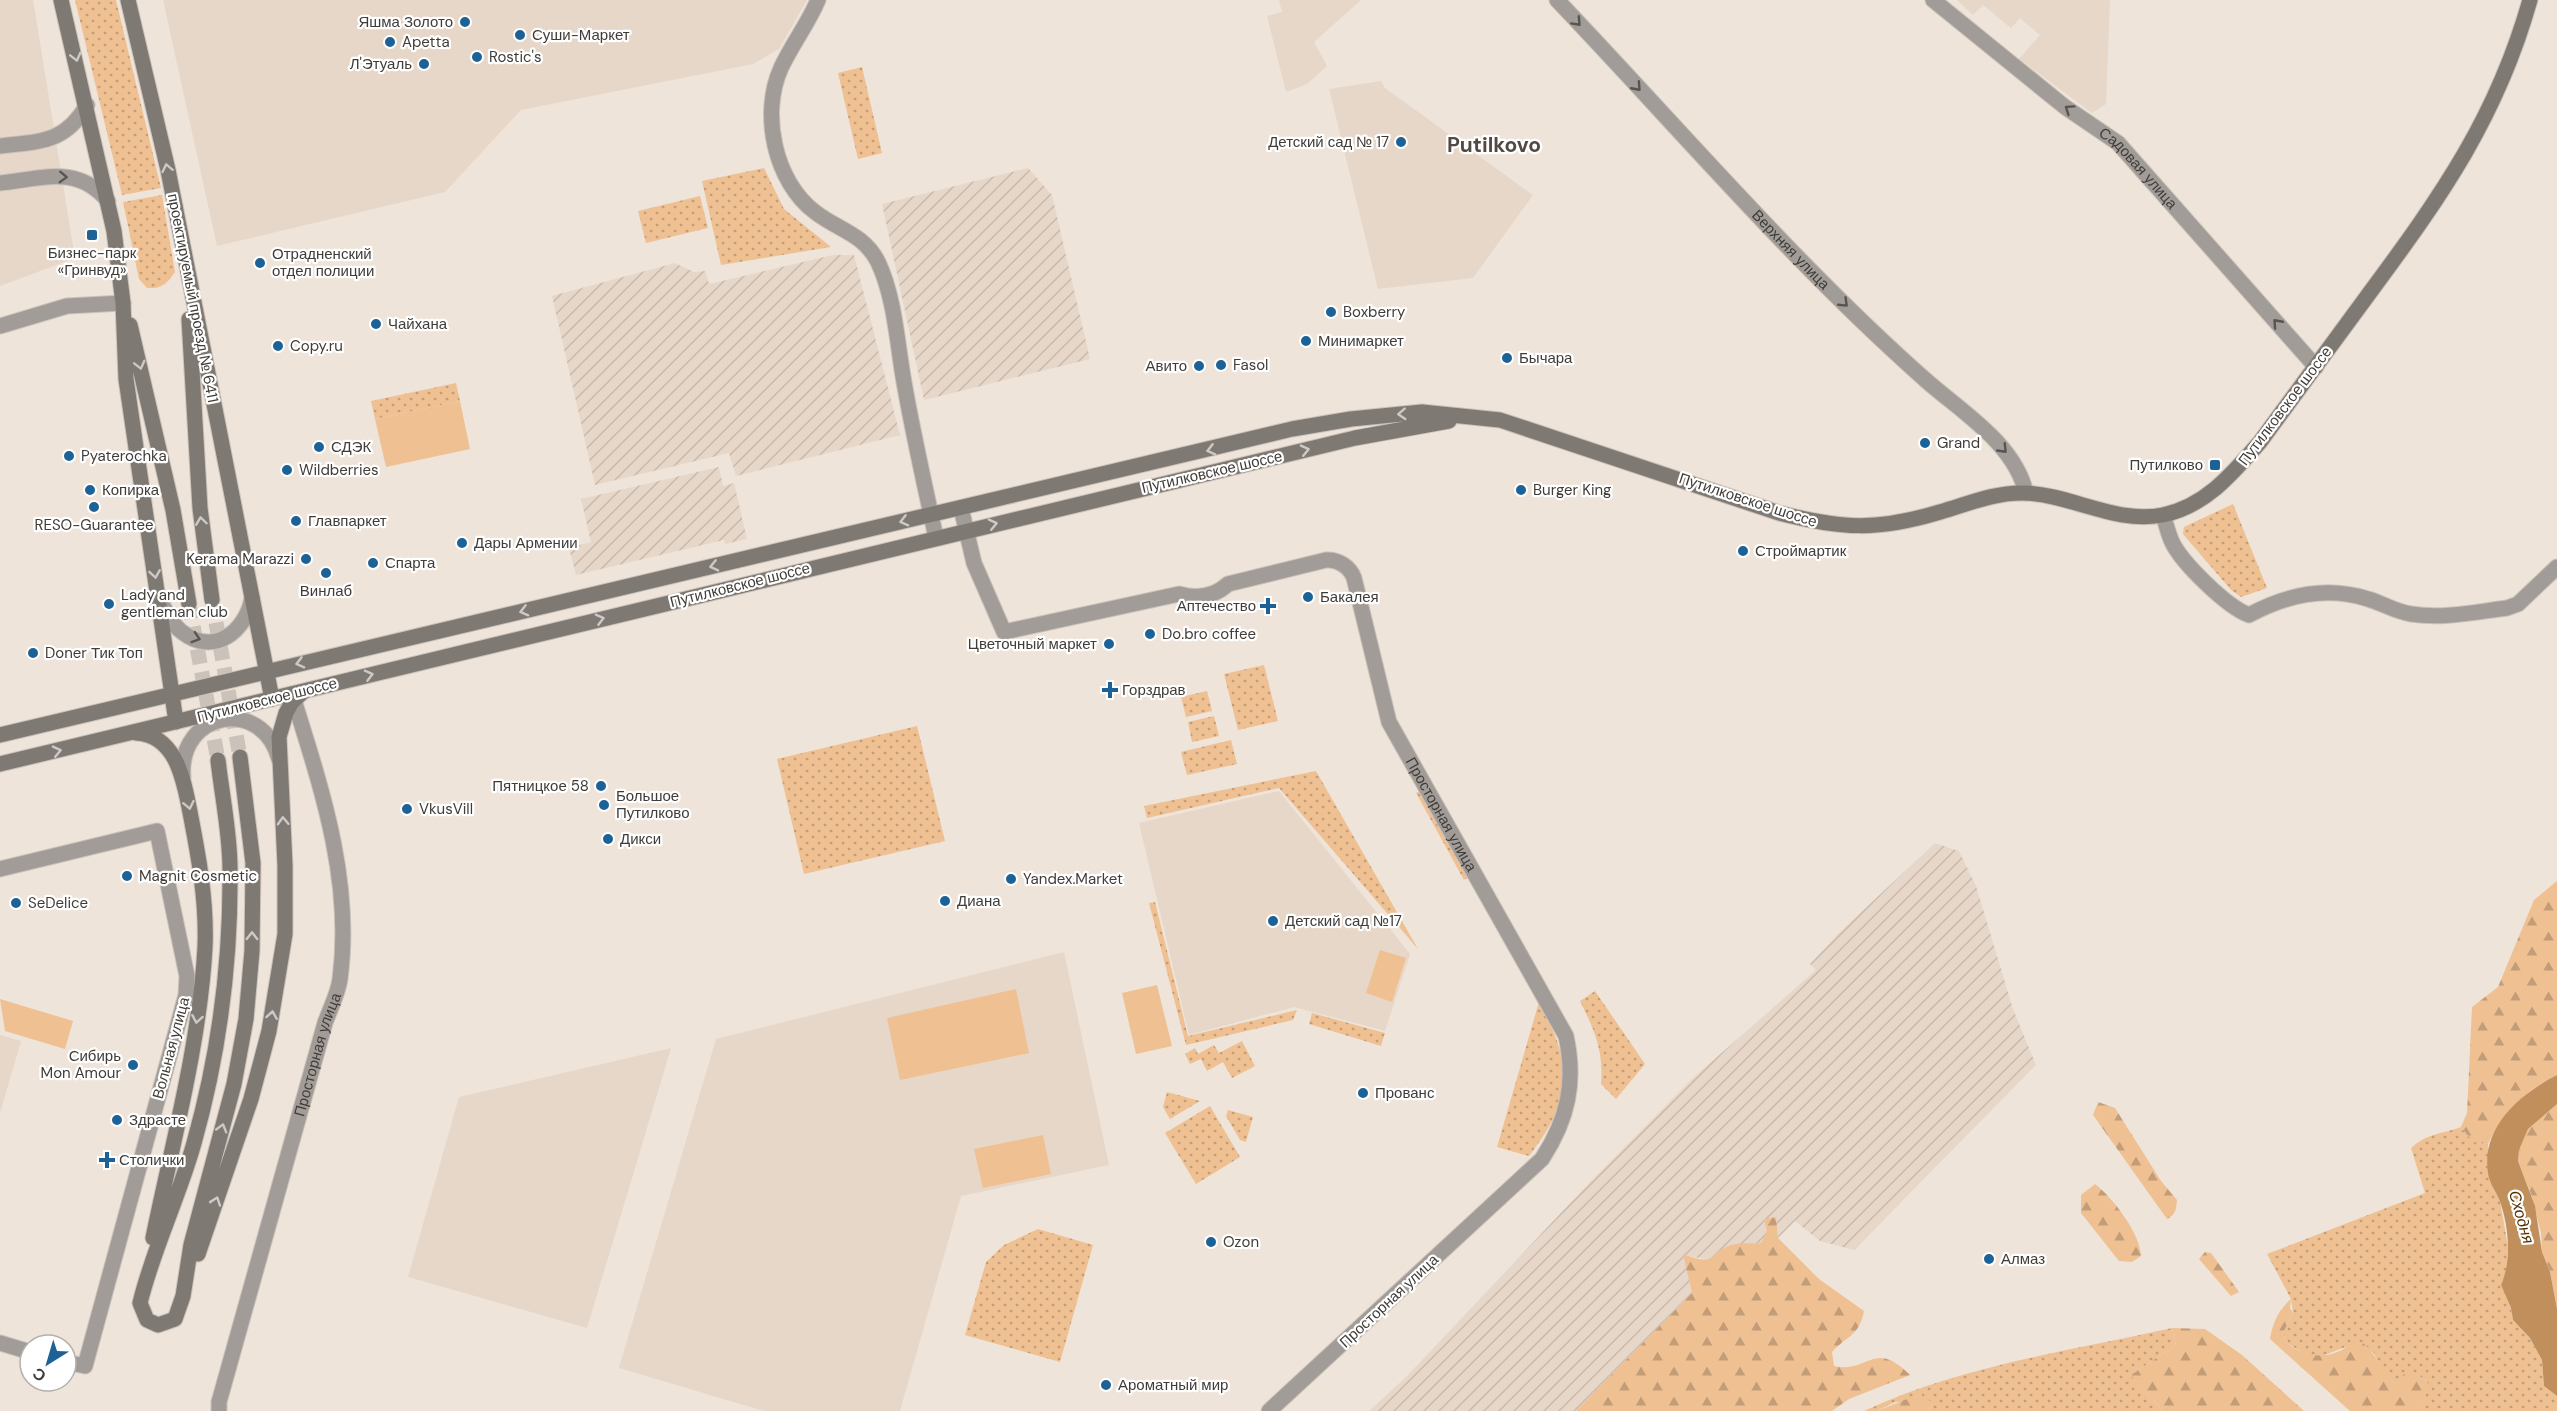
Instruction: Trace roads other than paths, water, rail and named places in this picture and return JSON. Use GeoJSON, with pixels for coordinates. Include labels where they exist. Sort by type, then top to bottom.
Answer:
{"type":"FeatureCollection","features":[{"type":"Feature","properties":{"kind":"street"},"geometry":{"type":"LineString","coordinates":[[61,0],[108,201],[123,303],[126,379],[170,694],[176,722]]}},
{"type":"Feature","properties":{"kind":"street","name":"проектируемый проезд № 6411"},"geometry":{"type":"LineString","coordinates":[[128,0],[168,170],[272,699]]}},
{"type":"Feature","properties":{"kind":"street"},"geometry":{"type":"LineString","coordinates":[[818,0],[782,67],[774,88],[774,141],[792,189],[798,198],[817,214],[857,235],[878,262],[888,290],[936,538]]}},
{"type":"Feature","properties":{"kind":"street","name":"Верхняя улица"},"geometry":{"type":"LineString","coordinates":[[1557,0],[1754,215],[1911,367],[2001,446],[2023,477],[2026,493]]}},
{"type":"Feature","properties":{"kind":"street","name":"Садовая улица"},"geometry":{"type":"LineString","coordinates":[[1933,0],[2056,100],[2118,143],[2316,367]]}},
{"type":"Feature","properties":{"kind":"street","name":"Путилковское шоссе"},"geometry":{"type":"LineString","coordinates":[[0,735],[1292,429],[1351,419],[1422,412],[1481,417],[1543,432],[1779,513],[1826,525],[1859,528],[1900,523],[1988,497],[2026,493],[2120,515],[2163,515],[2199,501],[2216,489],[2260,442],[2460,166],[2488,114],[2508,67],[2530,0]]}},
{"type":"Feature","properties":{"kind":"street"},"geometry":{"type":"LineString","coordinates":[[0,146],[45,141],[56,137],[78,121],[87,105]]}},
{"type":"Feature","properties":{"kind":"street"},"geometry":{"type":"LineString","coordinates":[[0,183],[67,176],[80,179],[100,192],[108,201]]}},
{"type":"Feature","properties":{"kind":"street"},"geometry":{"type":"LineString","coordinates":[[186,266],[200,508],[212,600]]}},
{"type":"Feature","properties":{"kind":"street"},"geometry":{"type":"LineString","coordinates":[[121,287],[173,510],[189,604]]}},
{"type":"Feature","properties":{"kind":"street"},"geometry":{"type":"LineString","coordinates":[[0,326],[67,306],[123,303]]}},
{"type":"Feature","properties":{"kind":"street","name":"Путилковское шоссе"},"geometry":{"type":"LineString","coordinates":[[0,764],[297,695],[1355,438],[1421,424],[1481,417]]}},
{"type":"Feature","properties":{"kind":"street","name":"Просторная улица"},"geometry":{"type":"LineString","coordinates":[[961,508],[974,562],[1004,632],[1179,594],[1194,598],[1219,592],[1228,584],[1326,560],[1339,562],[1348,569],[1354,578],[1389,722],[1566,1036],[1570,1056],[1570,1100],[1563,1121],[1542,1159],[1269,1411]]}},
{"type":"Feature","properties":{"kind":"street"},"geometry":{"type":"LineString","coordinates":[[2163,515],[2172,543],[2195,572],[2240,611],[2249,615],[2279,600],[2308,593],[2346,593],[2409,614],[2429,616],[2507,608],[2518,604],[2557,567]]}},
{"type":"Feature","properties":{"kind":"street"},"geometry":{"type":"LineString","coordinates":[[158,597],[173,623],[182,632],[194,639],[207,641],[227,636],[243,624],[252,598]]}},
{"type":"Feature","properties":{"kind":"street"},"geometry":{"type":"LineString","coordinates":[[279,762],[272,741],[265,733],[248,722],[228,719],[209,724],[193,736],[184,754],[183,777],[202,884],[205,946],[199,1014],[142,1297],[143,1315],[147,1320],[158,1325],[175,1319],[251,1100],[269,1031],[285,934],[285,865],[279,762],[281,725],[297,695]]}},
{"type":"Feature","properties":{"kind":"street","name":"Просторная улица"},"geometry":{"type":"LineString","coordinates":[[219,1411],[219,1402],[316,1056],[340,981],[343,893],[327,806],[297,695]]}},
{"type":"Feature","properties":{"kind":"street"},"geometry":{"type":"LineString","coordinates":[[133,733],[146,733],[164,743],[183,777]]}},
{"type":"Feature","properties":{"kind":"street"},"geometry":{"type":"LineString","coordinates":[[183,1296],[191,1245],[234,1084],[246,1019],[252,951],[253,863],[240,757]]}},
{"type":"Feature","properties":{"kind":"street"},"geometry":{"type":"LineString","coordinates":[[142,1297],[193,1146],[211,1077],[221,1015],[228,948],[230,867],[218,760]]}},
{"type":"Feature","properties":{"kind":"street","name":"Вольная улица"},"geometry":{"type":"LineString","coordinates":[[0,869],[157,831],[187,976],[186,995],[85,1366],[78,1365]]}},
{"type":"Feature","properties":{"kind":"street"},"geometry":{"type":"LineString","coordinates":[[0,1343],[18,1348]]}},
{"type":"Feature","properties":{"kind":"water","name":"Сходня"},"geometry":{"type":"Polygon","coordinates":[[[2557,1075],[2557,1104],[2528,1129],[2519,1150],[2518,1161],[2535,1206],[2542,1252],[2550,1272],[2557,1309],[2557,1396],[2544,1386],[2542,1360],[2530,1338],[2513,1320],[2511,1308],[2501,1285],[2507,1265],[2507,1231],[2499,1199],[2489,1178],[2487,1161],[2495,1130],[2504,1116],[2528,1093],[2557,1075]]]}},
{"type":"Feature","properties":{"kind":"tunnel"},"geometry":{"type":"LineString","coordinates":[[212,600],[240,757]]}},
{"type":"Feature","properties":{"kind":"tunnel"},"geometry":{"type":"LineString","coordinates":[[189,604],[218,760]]}},
{"type":"Feature","properties":{"kind":"place","name":"Яшма Золото"},"geometry":{"type":"Point","coordinates":[465,22]}},
{"type":"Feature","properties":{"kind":"place","name":"Суши-Маркет"},"geometry":{"type":"Point","coordinates":[520,35]}},
{"type":"Feature","properties":{"kind":"place","name":"Apetta"},"geometry":{"type":"Point","coordinates":[390,42]}},
{"type":"Feature","properties":{"kind":"place","name":"Rostic's"},"geometry":{"type":"Point","coordinates":[477,57]}},
{"type":"Feature","properties":{"kind":"place","name":"Л'Этуаль"},"geometry":{"type":"Point","coordinates":[424,64]}},
{"type":"Feature","properties":{"kind":"place","name":"Детский сад № 17"},"geometry":{"type":"Point","coordinates":[1401,142]}},
{"type":"Feature","properties":{"kind":"place","name":"Бизнес-парк «Гринвуд»"},"geometry":{"type":"Point","coordinates":[92,235]}},
{"type":"Feature","properties":{"kind":"place","name":"Отрадненский отдел полиции"},"geometry":{"type":"Point","coordinates":[260,263]}},
{"type":"Feature","properties":{"kind":"place","name":"Boxberry"},"geometry":{"type":"Point","coordinates":[1331,312]}},
{"type":"Feature","properties":{"kind":"place","name":"Чайхана"},"geometry":{"type":"Point","coordinates":[376,324]}},
{"type":"Feature","properties":{"kind":"place","name":"Минимаркет"},"geometry":{"type":"Point","coordinates":[1306,341]}},
{"type":"Feature","properties":{"kind":"place","name":"Copy.ru"},"geometry":{"type":"Point","coordinates":[278,346]}},
{"type":"Feature","properties":{"kind":"place","name":"Бычара"},"geometry":{"type":"Point","coordinates":[1507,358]}},
{"type":"Feature","properties":{"kind":"place","name":"Fasol"},"geometry":{"type":"Point","coordinates":[1221,365]}},
{"type":"Feature","properties":{"kind":"place","name":"Авито"},"geometry":{"type":"Point","coordinates":[1199,366]}},
{"type":"Feature","properties":{"kind":"place","name":"Grand"},"geometry":{"type":"Point","coordinates":[1925,443]}},
{"type":"Feature","properties":{"kind":"place","name":"СДЭК"},"geometry":{"type":"Point","coordinates":[319,447]}},
{"type":"Feature","properties":{"kind":"place","name":"Pyaterochka"},"geometry":{"type":"Point","coordinates":[69,456]}},
{"type":"Feature","properties":{"kind":"place","name":"Путилково"},"geometry":{"type":"Point","coordinates":[2215,465]}},
{"type":"Feature","properties":{"kind":"place","name":"Wildberries"},"geometry":{"type":"Point","coordinates":[287,470]}},
{"type":"Feature","properties":{"kind":"place","name":"Копирка"},"geometry":{"type":"Point","coordinates":[90,490]}},
{"type":"Feature","properties":{"kind":"place","name":"Burger King"},"geometry":{"type":"Point","coordinates":[1521,490]}},
{"type":"Feature","properties":{"kind":"place","name":"RESO-Guarantee"},"geometry":{"type":"Point","coordinates":[94,507]}},
{"type":"Feature","properties":{"kind":"place","name":"Главпаркет"},"geometry":{"type":"Point","coordinates":[296,521]}},
{"type":"Feature","properties":{"kind":"place","name":"Дары Армении"},"geometry":{"type":"Point","coordinates":[462,543]}},
{"type":"Feature","properties":{"kind":"place","name":"Строймартик"},"geometry":{"type":"Point","coordinates":[1743,551]}},
{"type":"Feature","properties":{"kind":"place","name":"Kerama Marazzi"},"geometry":{"type":"Point","coordinates":[306,559]}},
{"type":"Feature","properties":{"kind":"place","name":"Спарта"},"geometry":{"type":"Point","coordinates":[373,563]}},
{"type":"Feature","properties":{"kind":"place","name":"Винлаб"},"geometry":{"type":"Point","coordinates":[326,573]}},
{"type":"Feature","properties":{"kind":"place","name":"Бакалея"},"geometry":{"type":"Point","coordinates":[1308,597]}},
{"type":"Feature","properties":{"kind":"place","name":"Lady and gentleman club"},"geometry":{"type":"Point","coordinates":[109,604]}},
{"type":"Feature","properties":{"kind":"place","name":"Аптечество"},"geometry":{"type":"Point","coordinates":[1268,606]}},
{"type":"Feature","properties":{"kind":"place","name":"Do.bro coffee"},"geometry":{"type":"Point","coordinates":[1150,634]}},
{"type":"Feature","properties":{"kind":"place","name":"Цветочный маркет"},"geometry":{"type":"Point","coordinates":[1109,644]}},
{"type":"Feature","properties":{"kind":"place","name":"Doner Тик Топ"},"geometry":{"type":"Point","coordinates":[33,653]}},
{"type":"Feature","properties":{"kind":"place","name":"Горздрав"},"geometry":{"type":"Point","coordinates":[1110,690]}},
{"type":"Feature","properties":{"kind":"place","name":"Пятницкое 58"},"geometry":{"type":"Point","coordinates":[601,786]}},
{"type":"Feature","properties":{"kind":"place","name":"Большое Путилково"},"geometry":{"type":"Point","coordinates":[604,805]}},
{"type":"Feature","properties":{"kind":"place","name":"VkusVill"},"geometry":{"type":"Point","coordinates":[407,809]}},
{"type":"Feature","properties":{"kind":"place","name":"Дикси"},"geometry":{"type":"Point","coordinates":[608,839]}},
{"type":"Feature","properties":{"kind":"place","name":"Magnit Cosmetic"},"geometry":{"type":"Point","coordinates":[127,876]}},
{"type":"Feature","properties":{"kind":"place","name":"Yandex.Market"},"geometry":{"type":"Point","coordinates":[1011,879]}},
{"type":"Feature","properties":{"kind":"place","name":"Диана"},"geometry":{"type":"Point","coordinates":[945,901]}},
{"type":"Feature","properties":{"kind":"place","name":"SeDelice"},"geometry":{"type":"Point","coordinates":[16,903]}},
{"type":"Feature","properties":{"kind":"place","name":"Детский сад №17"},"geometry":{"type":"Point","coordinates":[1273,921]}},
{"type":"Feature","properties":{"kind":"place","name":"Сибирь Mon Amour"},"geometry":{"type":"Point","coordinates":[133,1065]}},
{"type":"Feature","properties":{"kind":"place","name":"Прованс"},"geometry":{"type":"Point","coordinates":[1363,1093]}},
{"type":"Feature","properties":{"kind":"place","name":"Здрасте"},"geometry":{"type":"Point","coordinates":[117,1120]}},
{"type":"Feature","properties":{"kind":"place","name":"Столички"},"geometry":{"type":"Point","coordinates":[107,1160]}},
{"type":"Feature","properties":{"kind":"place","name":"Ozon"},"geometry":{"type":"Point","coordinates":[1211,1242]}},
{"type":"Feature","properties":{"kind":"place","name":"Алмаз"},"geometry":{"type":"Point","coordinates":[1989,1259]}},
{"type":"Feature","properties":{"kind":"place","name":"Ароматный мир"},"geometry":{"type":"Point","coordinates":[1106,1385]}},
{"type":"Feature","properties":{"kind":"district","name":"Putilkovo"},"geometry":{"type":"Point","coordinates":[1494,145]}}]}
